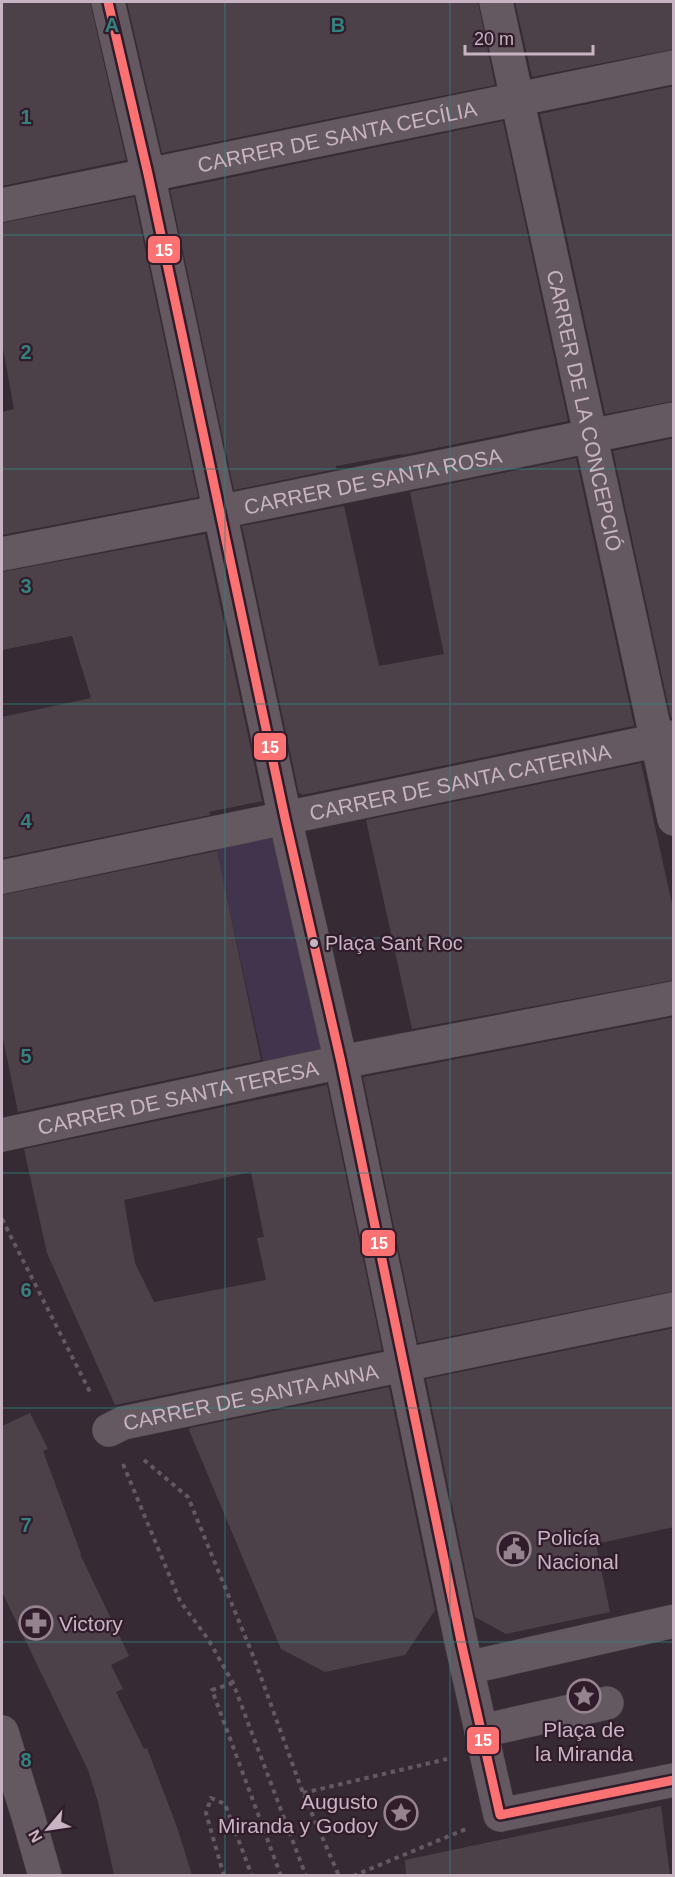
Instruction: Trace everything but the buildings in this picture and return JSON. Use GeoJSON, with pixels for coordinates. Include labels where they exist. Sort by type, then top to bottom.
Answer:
{"type":"FeatureCollection","features":[{"type":"Feature","properties":{"kind":"street"},"geometry":{"type":"LineString","coordinates":[[108,2],[148,174],[285,818],[341,1062],[500,1815],[674,1780]]}},
{"type":"Feature","properties":{"kind":"street","name":"CARRER DE LA CONCEPCIÓ"},"geometry":{"type":"LineString","coordinates":[[496,2],[590,436],[665,739],[674,819]]}},
{"type":"Feature","properties":{"kind":"street","name":"CARRER DE SANTA CECÍLIA"},"geometry":{"type":"LineString","coordinates":[[2,205],[674,67]]}},
{"type":"Feature","properties":{"kind":"street","name":"CARRER DE SANTA ROSA"},"geometry":{"type":"LineString","coordinates":[[2,554],[674,419]]}},
{"type":"Feature","properties":{"kind":"street","name":"CARRER DE SANTA CATERINA"},"geometry":{"type":"LineString","coordinates":[[2,878],[665,739]]}},
{"type":"Feature","properties":{"kind":"street","name":"CARRER DE SANTA TERESA"},"geometry":{"type":"LineString","coordinates":[[2,1135],[341,1062],[674,998]]}},
{"type":"Feature","properties":{"kind":"street","name":"CARRER DE SANTA ANNA"},"geometry":{"type":"LineString","coordinates":[[110,1430],[123,1423],[674,1309]]}},
{"type":"Feature","properties":{"kind":"street"},"geometry":{"type":"LineString","coordinates":[[465,1657],[674,1621]]}},
{"type":"Feature","properties":{"kind":"street"},"geometry":{"type":"LineString","coordinates":[[483,1741],[606,1703]]}},
{"type":"Feature","properties":{"kind":"street"},"geometry":{"type":"LineString","coordinates":[[2,1732],[45,1875]]}},
{"type":"Feature","properties":{"kind":"path"},"geometry":{"type":"LineString","coordinates":[[2,1219],[110,1430],[180,1601],[208,1639],[233,1683],[306,1875]]}},
{"type":"Feature","properties":{"kind":"path"},"geometry":{"type":"LineString","coordinates":[[110,1430],[188,1497],[254,1658],[303,1792],[339,1875]]}},
{"type":"Feature","properties":{"kind":"path"},"geometry":{"type":"LineString","coordinates":[[233,1683],[212,1690],[280,1875]]}},
{"type":"Feature","properties":{"kind":"path"},"geometry":{"type":"LineString","coordinates":[[303,1792],[483,1741]]}},
{"type":"Feature","properties":{"kind":"path"},"geometry":{"type":"LineString","coordinates":[[224,1875],[206,1813],[211,1798],[225,1804],[252,1875]]}},
{"type":"Feature","properties":{"kind":"path"},"geometry":{"type":"LineString","coordinates":[[353,1875],[500,1815]]}},
{"type":"Feature","properties":{"kind":"shaded area"},"geometry":{"type":"Polygon","coordinates":[[[277,820],[331,1065],[263,1061],[214,840],[277,820]]]}},
{"type":"Feature","properties":{"kind":"transit line","name":"15"},"geometry":{"type":"LineString","coordinates":[[108,2],[148,174],[285,818],[341,1062],[462,1646],[500,1815],[674,1780]]}},
{"type":"Feature","properties":{"kind":"place","name":"Plaça Sant Roc"},"geometry":{"type":"Point","coordinates":[314,943]}},
{"type":"Feature","properties":{"kind":"place","name":"Policía Nacional"},"geometry":{"type":"Point","coordinates":[514,1549]}},
{"type":"Feature","properties":{"kind":"place","name":"Victory"},"geometry":{"type":"Point","coordinates":[36,1623]}},
{"type":"Feature","properties":{"kind":"place","name":"Plaça de la Miranda"},"geometry":{"type":"Point","coordinates":[584,1696]}},
{"type":"Feature","properties":{"kind":"place","name":"Augusto Miranda y Godoy"},"geometry":{"type":"Point","coordinates":[401,1813]}}]}
